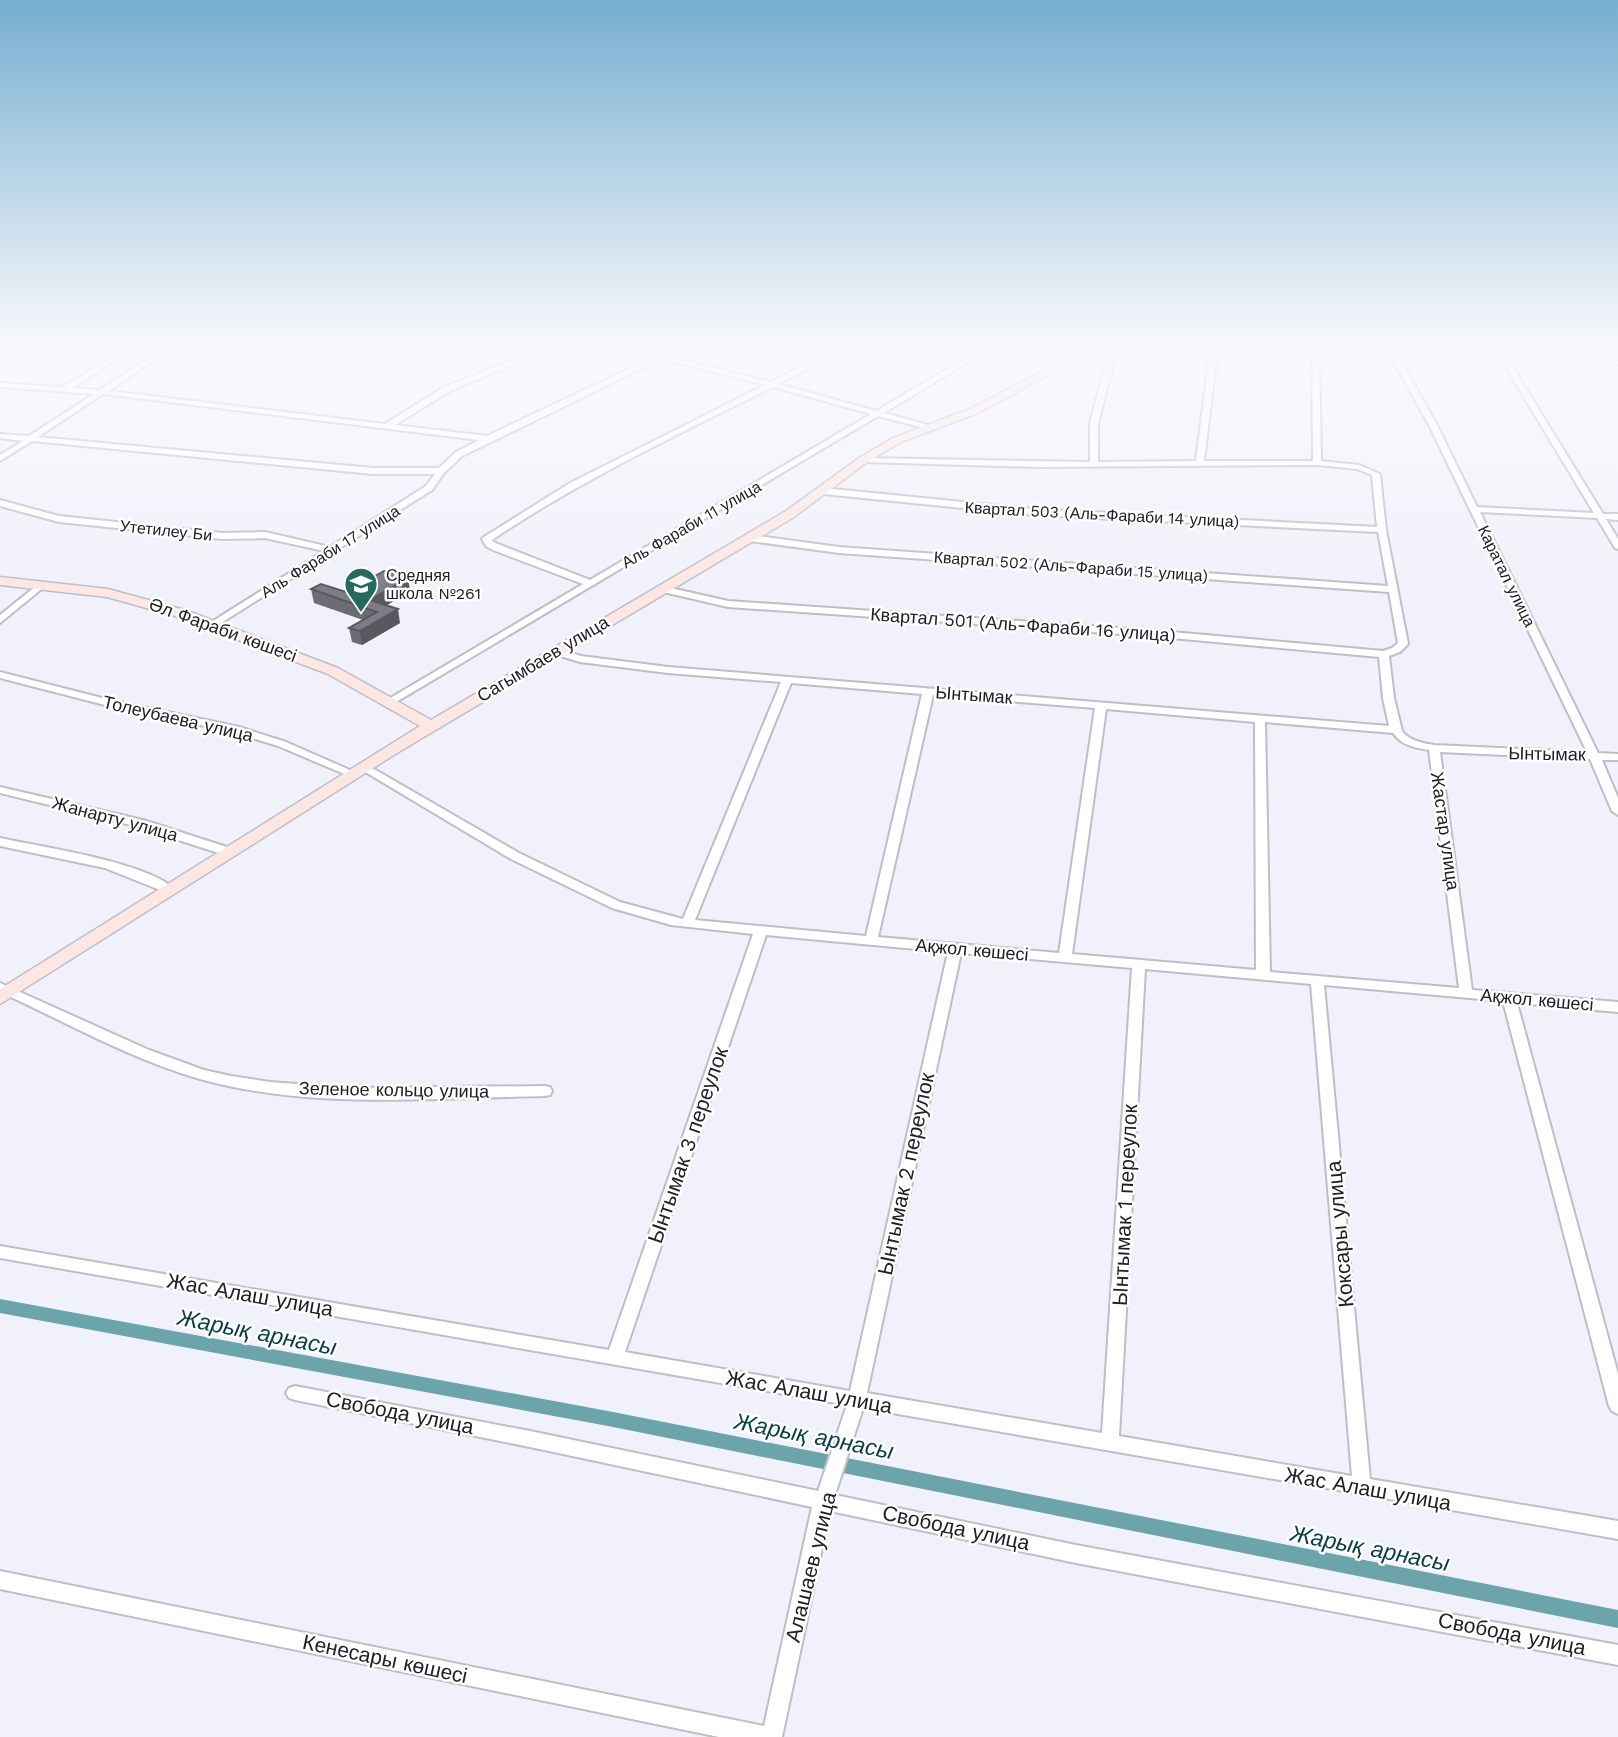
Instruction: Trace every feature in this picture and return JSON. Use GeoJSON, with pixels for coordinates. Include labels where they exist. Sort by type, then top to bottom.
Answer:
{"type":"FeatureCollection","features":[{"type":"Feature","properties":{"kind":"street"},"geometry":{"type":"LineString","coordinates":[[0,459],[48,427]]}},
{"type":"Feature","properties":{"kind":"street"},"geometry":{"type":"LineString","coordinates":[[396,427],[488,439]]}},
{"type":"Feature","properties":{"kind":"street","name":"Аль Фараби 17 улица"},"geometry":{"type":"LineString","coordinates":[[213,625],[429,488],[441,471],[459,454],[514,427]]}},
{"type":"Feature","properties":{"kind":"street"},"geometry":{"type":"LineString","coordinates":[[590,583],[489,544],[487,539],[527,510],[633,451],[684,427]]}},
{"type":"Feature","properties":{"kind":"street","name":"Аль Фараби 11 улица"},"geometry":{"type":"LineString","coordinates":[[391,702],[854,427]]}},
{"type":"Feature","properties":{"kind":"street"},"geometry":{"type":"LineString","coordinates":[[1094,427],[1094,465]]}},
{"type":"Feature","properties":{"kind":"street"},"geometry":{"type":"LineString","coordinates":[[1200,464],[1204,427]]}},
{"type":"Feature","properties":{"kind":"street"},"geometry":{"type":"LineString","coordinates":[[1317,427],[1317,463]]}},
{"type":"Feature","properties":{"kind":"street","name":"Каратал улица"},"geometry":{"type":"LineString","coordinates":[[1434,427],[1594,755],[1618,811]]}},
{"type":"Feature","properties":{"kind":"street"},"geometry":{"type":"LineString","coordinates":[[1546,427],[1618,546]]}},
{"type":"Feature","properties":{"kind":"street","name":"Сагымбаев улица"},"geometry":{"type":"LineString","coordinates":[[4,992],[431,726],[750,538],[823,491],[863,460],[897,440],[929,428]]}},
{"type":"Feature","properties":{"kind":"street"},"geometry":{"type":"LineString","coordinates":[[0,436],[373,471],[441,471]]}},
{"type":"Feature","properties":{"kind":"street"},"geometry":{"type":"LineString","coordinates":[[863,460],[1094,465],[1317,463],[1359,467],[1376,474],[1381,530],[1403,644],[1384,654],[1396,730]]}},
{"type":"Feature","properties":{"kind":"street","name":"Квартал 503 (Аль-Фараби 14 улица)"},"geometry":{"type":"LineString","coordinates":[[823,491],[1033,512],[1381,530]]}},
{"type":"Feature","properties":{"kind":"street","name":"Утетилеу Би"},"geometry":{"type":"LineString","coordinates":[[0,503],[59,519],[222,536],[265,535],[332,551]]}},
{"type":"Feature","properties":{"kind":"street"},"geometry":{"type":"LineString","coordinates":[[1473,509],[1618,517]]}},
{"type":"Feature","properties":{"kind":"street","name":"Квартал 502 (Аль-Фараби 15 улица)"},"geometry":{"type":"LineString","coordinates":[[750,538],[839,550],[1394,589]]}},
{"type":"Feature","properties":{"kind":"street","name":"Әл Фараби көшесі"},"geometry":{"type":"LineString","coordinates":[[0,581],[128,596],[305,659],[391,702],[431,726]]}},
{"type":"Feature","properties":{"kind":"street"},"geometry":{"type":"LineString","coordinates":[[0,620],[41,585]]}},
{"type":"Feature","properties":{"kind":"street","name":"Квартал 501 (Аль-Фараби 16 улица)"},"geometry":{"type":"LineString","coordinates":[[662,589],[728,604],[1136,632],[1384,654]]}},
{"type":"Feature","properties":{"kind":"street","name":"Ынтымак"},"geometry":{"type":"LineString","coordinates":[[555,651],[607,664],[1396,730]]}},
{"type":"Feature","properties":{"kind":"street","name":"Толеубаева улица"},"geometry":{"type":"LineString","coordinates":[[0,675],[105,702],[234,729],[358,771]]}},
{"type":"Feature","properties":{"kind":"street"},"geometry":{"type":"LineString","coordinates":[[688,923],[787,680]]}},
{"type":"Feature","properties":{"kind":"street"},"geometry":{"type":"LineString","coordinates":[[871,941],[928,692]]}},
{"type":"Feature","properties":{"kind":"street"},"geometry":{"type":"LineString","coordinates":[[1065,958],[1101,705]]}},
{"type":"Feature","properties":{"kind":"street"},"geometry":{"type":"LineString","coordinates":[[1260,718],[1264,976]]}},
{"type":"Feature","properties":{"kind":"street","name":"Жастар улица"},"geometry":{"type":"LineString","coordinates":[[1396,730],[1408,741],[1434,748],[1466,994]]}},
{"type":"Feature","properties":{"kind":"street","name":"Ынтымак"},"geometry":{"type":"LineString","coordinates":[[1434,748],[1618,757]]}},
{"type":"Feature","properties":{"kind":"street","name":"Ақжол көшесі"},"geometry":{"type":"LineString","coordinates":[[358,771],[515,856],[605,900],[660,918],[761,931],[1618,1007]]}},
{"type":"Feature","properties":{"kind":"street","name":"Жанарту улица"},"geometry":{"type":"LineString","coordinates":[[0,790],[139,823],[229,852]]}},
{"type":"Feature","properties":{"kind":"street"},"geometry":{"type":"LineString","coordinates":[[0,842],[108,865],[149,878],[170,890]]}},
{"type":"Feature","properties":{"kind":"street","name":"Ынтымак 3 переулок"},"geometry":{"type":"LineString","coordinates":[[615,1358],[761,931]]}},
{"type":"Feature","properties":{"kind":"street","name":"Ынтымак 2 переулок"},"geometry":{"type":"LineString","coordinates":[[857,1400],[956,948]]}},
{"type":"Feature","properties":{"kind":"street","name":"Ынтымак 1 переулок"},"geometry":{"type":"LineString","coordinates":[[1110,1444],[1139,965]]}},
{"type":"Feature","properties":{"kind":"street","name":"Коксары улица"},"geometry":{"type":"LineString","coordinates":[[1317,981],[1362,1488]]}},
{"type":"Feature","properties":{"kind":"street","name":"Зеленое кольцо улица"},"geometry":{"type":"LineString","coordinates":[[4,992],[166,1060],[230,1081],[327,1093],[545,1091]]}},
{"type":"Feature","properties":{"kind":"street"},"geometry":{"type":"LineString","coordinates":[[1509,998],[1618,1406]]}},
{"type":"Feature","properties":{"kind":"street","name":"Жас Алаш улица"},"geometry":{"type":"LineString","coordinates":[[0,1252],[1618,1531]]}},
{"type":"Feature","properties":{"kind":"street","name":"Свобода улица"},"geometry":{"type":"LineString","coordinates":[[295,1393],[1090,1556],[1618,1655]]}},
{"type":"Feature","properties":{"kind":"street","name":"Алашаев улица"},"geometry":{"type":"LineString","coordinates":[[770,1737],[823,1501],[835,1474],[840,1447],[857,1400]]}},
{"type":"Feature","properties":{"kind":"street","name":"Кенесары көшесі"},"geometry":{"type":"LineString","coordinates":[[0,1580],[770,1737]]}},
{"type":"Feature","properties":{"kind":"building"},"geometry":{"type":"Polygon","coordinates":[[[384,571],[408,578],[370,600],[398,609],[360,631],[349,628],[377,612],[311,589],[321,584],[346,592],[384,571]]]}},
{"type":"Feature","properties":{"kind":"waterway","name":"Жарық арнасы"},"geometry":{"type":"LineString","coordinates":[[0,1306],[608,1418],[1618,1619]]}},
{"type":"Feature","properties":{"kind":"place","name":"Средняя школа №261"},"geometry":{"type":"Point","coordinates":[361,614]}}]}
